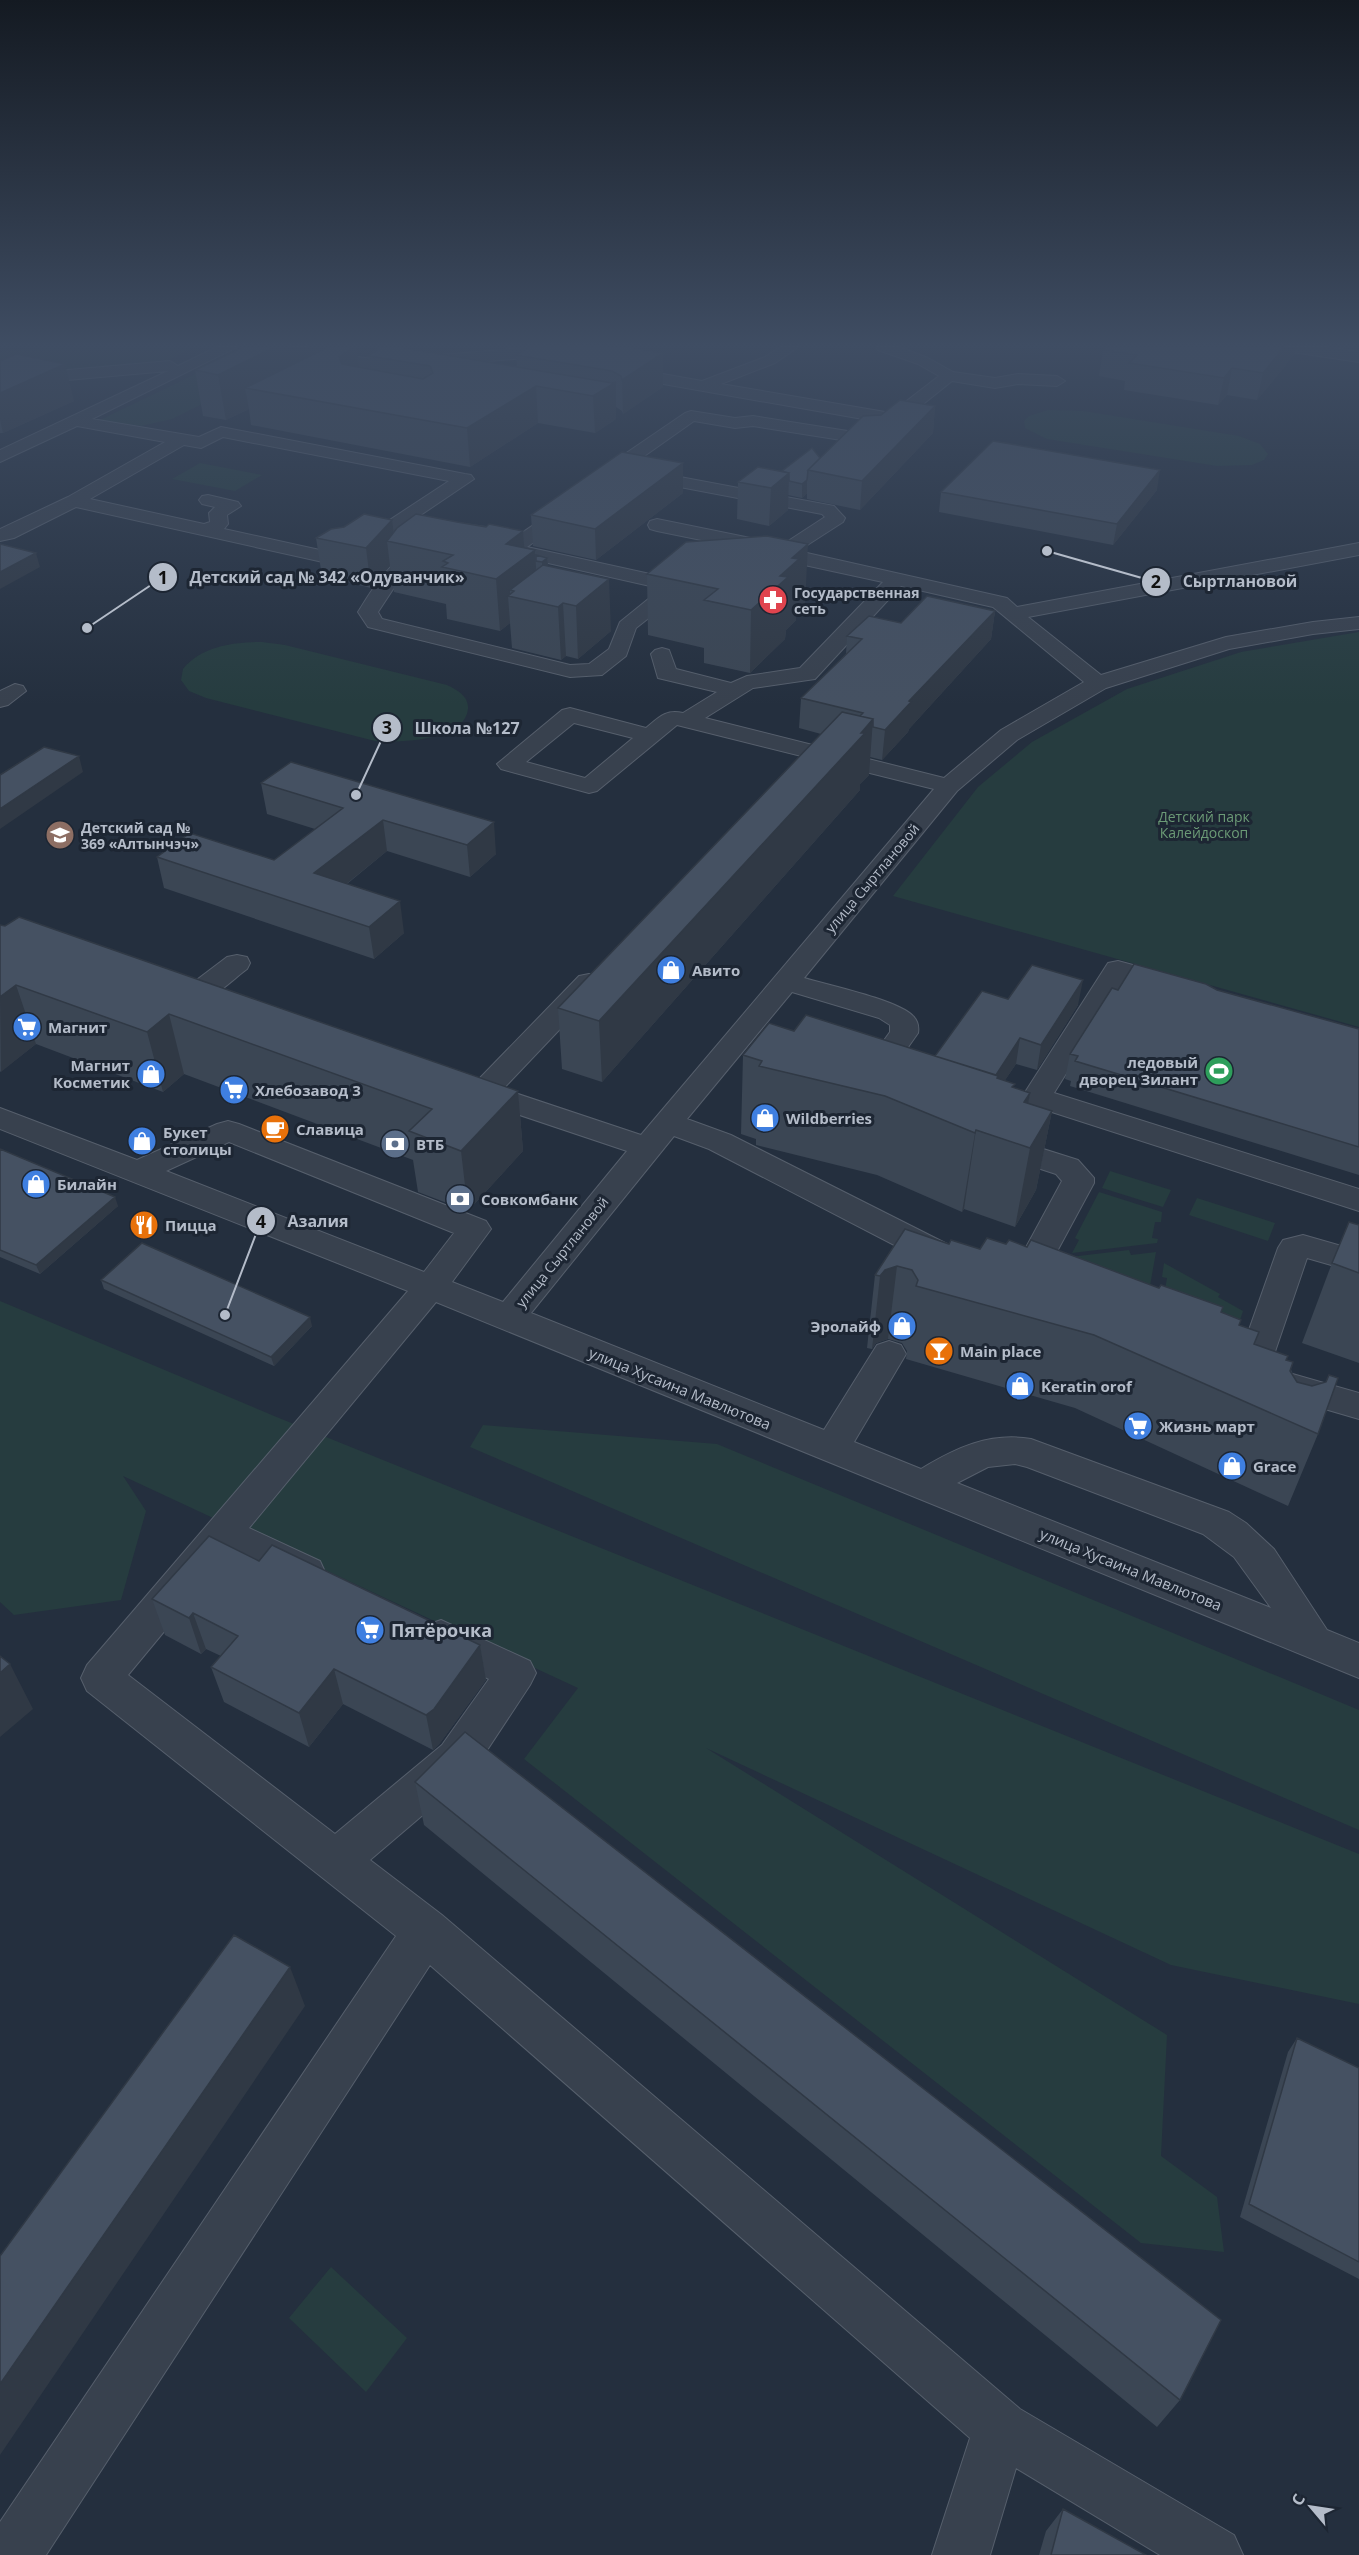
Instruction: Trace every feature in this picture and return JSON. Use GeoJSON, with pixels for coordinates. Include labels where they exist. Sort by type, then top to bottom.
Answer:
{"type":"FeatureCollection","features":[{"type":"Feature","properties":{"kind":"street"},"geometry":{"type":"LineString","coordinates":[[0,535],[7,534],[74,501],[135,466]]}},
{"type":"Feature","properties":{"kind":"street"},"geometry":{"type":"LineString","coordinates":[[74,501],[341,560],[465,479],[399,466]]}},
{"type":"Feature","properties":{"kind":"street"},"geometry":{"type":"LineString","coordinates":[[605,484],[622,471],[624,466]]}},
{"type":"Feature","properties":{"kind":"street"},"geometry":{"type":"LineString","coordinates":[[622,471],[828,510],[836,518],[780,560]]}},
{"type":"Feature","properties":{"kind":"street"},"geometry":{"type":"LineString","coordinates":[[589,496],[511,549],[705,593],[664,596],[633,590],[609,591]]}},
{"type":"Feature","properties":{"kind":"street"},"geometry":{"type":"LineString","coordinates":[[207,530],[219,524],[218,513],[232,506],[208,500]]}},
{"type":"Feature","properties":{"kind":"street"},"geometry":{"type":"LineString","coordinates":[[641,537],[661,522],[780,560],[896,580],[952,586],[1000,602],[1098,683]]}},
{"type":"Feature","properties":{"kind":"street"},"geometry":{"type":"LineString","coordinates":[[1012,614],[1359,549]]}},
{"type":"Feature","properties":{"kind":"street"},"geometry":{"type":"LineString","coordinates":[[419,556],[394,573],[368,612],[375,623],[570,671],[594,670],[619,652],[627,626],[664,596]]}},
{"type":"Feature","properties":{"kind":"street"},"geometry":{"type":"LineString","coordinates":[[686,721],[747,682],[807,675],[896,580]]}},
{"type":"Feature","properties":{"kind":"street","name":"улица Сыртлановой"},"geometry":{"type":"LineString","coordinates":[[509,1318],[647,1147],[949,786],[1010,735],[1098,683],[1226,643],[1313,628],[1359,623]]}},
{"type":"Feature","properties":{"kind":"street"},"geometry":{"type":"LineString","coordinates":[[662,654],[666,673],[735,690]]}},
{"type":"Feature","properties":{"kind":"street"},"geometry":{"type":"LineString","coordinates":[[650,736],[570,715],[509,764],[589,786],[650,736],[673,717],[803,760],[949,786]]}},
{"type":"Feature","properties":{"kind":"street"},"geometry":{"type":"LineString","coordinates":[[229,1005],[186,990],[237,963]]}},
{"type":"Feature","properties":{"kind":"street"},"geometry":{"type":"LineString","coordinates":[[483,1092],[606,964]]}},
{"type":"Feature","properties":{"kind":"street"},"geometry":{"type":"LineString","coordinates":[[1191,991],[1181,986],[1118,969],[1037,1097],[1359,1200]]}},
{"type":"Feature","properties":{"kind":"street"},"geometry":{"type":"LineString","coordinates":[[786,981],[889,1012],[905,1025],[904,1034],[861,1101]]}},
{"type":"Feature","properties":{"kind":"street"},"geometry":{"type":"LineString","coordinates":[[450,1081],[647,1147]]}},
{"type":"Feature","properties":{"kind":"street","name":"улица Хусаина Мавлютова"},"geometry":{"type":"LineString","coordinates":[[0,1118],[509,1318],[1359,1661]]}},
{"type":"Feature","properties":{"kind":"street"},"geometry":{"type":"LineString","coordinates":[[668,1123],[720,1142],[993,1281],[1050,1304]]}},
{"type":"Feature","properties":{"kind":"street"},"geometry":{"type":"LineString","coordinates":[[138,1172],[228,1131],[475,1229],[430,1287],[101,1678],[426,1931],[1001,2428],[1214,2555]]}},
{"type":"Feature","properties":{"kind":"street"},"geometry":{"type":"LineString","coordinates":[[968,1135],[1067,1167],[1078,1178],[993,1281]]}},
{"type":"Feature","properties":{"kind":"street"},"geometry":{"type":"LineString","coordinates":[[1250,1375],[1294,1248],[1303,1246],[1359,1262]]}},
{"type":"Feature","properties":{"kind":"street"},"geometry":{"type":"LineString","coordinates":[[831,1449],[889,1354]]}},
{"type":"Feature","properties":{"kind":"street"},"geometry":{"type":"LineString","coordinates":[[1218,1366],[1250,1375],[1297,1406],[1359,1406]]}},
{"type":"Feature","properties":{"kind":"street"},"geometry":{"type":"LineString","coordinates":[[922,1486],[978,1456],[1000,1449],[1015,1449],[1216,1523],[1239,1537],[1257,1555],[1313,1642]]}},
{"type":"Feature","properties":{"kind":"street"},"geometry":{"type":"LineString","coordinates":[[223,1533],[340,1589]]}},
{"type":"Feature","properties":{"kind":"street"},"geometry":{"type":"LineString","coordinates":[[336,1861],[457,1760],[516,1673],[404,1619]]}},
{"type":"Feature","properties":{"kind":"street"},"geometry":{"type":"LineString","coordinates":[[12,2555],[426,1931]]}},
{"type":"Feature","properties":{"kind":"street"},"geometry":{"type":"LineString","coordinates":[[961,2555],[1001,2428]]}},
{"type":"Feature","properties":{"kind":"green space"},"geometry":{"type":"Polygon","coordinates":[[[194,466],[217,466],[262,475],[235,491],[172,479],[194,466]]]}},
{"type":"Feature","properties":{"kind":"green space","name":"Детский парк Калейдоскоп"},"geometry":{"type":"Polygon","coordinates":[[[1359,632],[1359,1027],[893,896],[978,787],[1032,742],[1127,689],[1241,652],[1359,632]]]}},
{"type":"Feature","properties":{"kind":"green space"},"geometry":{"type":"Polygon","coordinates":[[[262,642],[285,645],[447,685],[467,700],[468,709],[464,720],[443,734],[414,740],[375,741],[206,698],[189,691],[181,680],[183,669],[199,655],[209,650],[230,644],[262,642]]]}},
{"type":"Feature","properties":{"kind":"green space"},"geometry":{"type":"Polygon","coordinates":[[[1110,1171],[1171,1190],[1163,1207],[1102,1188],[1110,1171]]]}},
{"type":"Feature","properties":{"kind":"green space"},"geometry":{"type":"Polygon","coordinates":[[[1099,1192],[1162,1212],[1161,1222],[1155,1222],[1152,1238],[1158,1239],[1157,1243],[1072,1253],[1079,1240],[1075,1238],[1099,1192]]]}},
{"type":"Feature","properties":{"kind":"green space"},"geometry":{"type":"Polygon","coordinates":[[[1197,1198],[1275,1223],[1268,1241],[1189,1215],[1197,1198]]]}},
{"type":"Feature","properties":{"kind":"green space"},"geometry":{"type":"Polygon","coordinates":[[[1129,1250],[1131,1255],[1156,1252],[1147,1303],[1070,1257],[1129,1250]]]}},
{"type":"Feature","properties":{"kind":"green space"},"geometry":{"type":"Polygon","coordinates":[[[1164,1263],[1220,1294],[1218,1297],[1243,1311],[1235,1335],[1164,1295],[1167,1278],[1162,1277],[1164,1263]]]}},
{"type":"Feature","properties":{"kind":"green space"},"geometry":{"type":"Polygon","coordinates":[[[0,1301],[279,1418],[1359,1854],[1359,2004],[1171,1965],[706,1748],[1167,2035],[1161,2156],[1217,2197],[1224,2252],[1141,2243],[524,1759],[578,1688],[123,1476],[146,1511],[121,1600],[14,1615],[0,1602],[0,1301]]]}},
{"type":"Feature","properties":{"kind":"green space"},"geometry":{"type":"Polygon","coordinates":[[[483,1425],[717,1444],[1359,1710],[1359,1830],[470,1447],[483,1425]]]}},
{"type":"Feature","properties":{"kind":"green space"},"geometry":{"type":"Polygon","coordinates":[[[331,2267],[407,2338],[366,2392],[289,2318],[331,2267]]]}},
{"type":"Feature","properties":{"kind":"building"},"geometry":{"type":"Polygon","coordinates":[[[601,466],[679,466],[595,529],[531,515],[601,466]]]}},
{"type":"Feature","properties":{"kind":"building"},"geometry":{"type":"Polygon","coordinates":[[[788,466],[812,466],[808,470],[807,480],[802,484],[789,481],[789,473],[782,471],[788,466]]]}},
{"type":"Feature","properties":{"kind":"building"},"geometry":{"type":"Polygon","coordinates":[[[812,466],[876,466],[862,481],[808,470],[812,466]]]}},
{"type":"Feature","properties":{"kind":"building"},"geometry":{"type":"Polygon","coordinates":[[[967,466],[1138,466],[1160,470],[1117,524],[941,492],[967,466]]]}},
{"type":"Feature","properties":{"kind":"building"},"geometry":{"type":"Polygon","coordinates":[[[758,467],[789,473],[771,488],[738,482],[758,467]]]}},
{"type":"Feature","properties":{"kind":"building"},"geometry":{"type":"Polygon","coordinates":[[[364,514],[392,520],[366,548],[316,538],[331,529],[344,527],[364,514]]]}},
{"type":"Feature","properties":{"kind":"building"},"geometry":{"type":"Polygon","coordinates":[[[416,514],[486,527],[489,524],[523,531],[506,544],[535,550],[496,579],[442,567],[448,563],[443,561],[453,555],[387,541],[397,528],[416,514]]]}},
{"type":"Feature","properties":{"kind":"building"},"geometry":{"type":"Polygon","coordinates":[[[767,536],[808,544],[792,558],[799,559],[780,576],[788,577],[751,610],[704,600],[718,589],[647,574],[686,542],[767,536]]]}},
{"type":"Feature","properties":{"kind":"building"},"geometry":{"type":"Polygon","coordinates":[[[0,544],[36,553],[0,572],[0,544]]]}},
{"type":"Feature","properties":{"kind":"building"},"geometry":{"type":"Polygon","coordinates":[[[536,555],[547,558],[542,562],[536,561],[536,555]]]}},
{"type":"Feature","properties":{"kind":"building"},"geometry":{"type":"Polygon","coordinates":[[[543,565],[609,579],[576,606],[563,603],[558,607],[508,596],[514,591],[510,590],[543,565]]]}},
{"type":"Feature","properties":{"kind":"building"},"geometry":{"type":"Polygon","coordinates":[[[927,596],[995,611],[909,701],[911,702],[885,730],[873,727],[873,719],[860,716],[863,713],[801,698],[862,639],[847,636],[869,616],[901,623],[927,596]]]}},
{"type":"Feature","properties":{"kind":"building"},"geometry":{"type":"Polygon","coordinates":[[[842,712],[873,719],[861,733],[865,733],[599,1021],[558,1008],[842,712]]]}},
{"type":"Feature","properties":{"kind":"building"},"geometry":{"type":"Polygon","coordinates":[[[44,747],[79,756],[0,809],[0,775],[44,747]]]}},
{"type":"Feature","properties":{"kind":"building"},"geometry":{"type":"Polygon","coordinates":[[[291,762],[494,822],[467,845],[383,820],[314,873],[400,901],[369,927],[157,857],[190,833],[274,860],[343,808],[261,783],[291,762]]]}},
{"type":"Feature","properties":{"kind":"building"},"geometry":{"type":"Polygon","coordinates":[[[19,917],[518,1091],[461,1151],[409,1131],[432,1109],[169,1014],[147,1032],[16,985],[0,997],[0,925],[5,926],[19,917]]]}},
{"type":"Feature","properties":{"kind":"building","name":"ледовый дворец Зилант"},"geometry":{"type":"Polygon","coordinates":[[[1134,964],[1206,984],[1217,990],[1359,1029],[1359,1147],[1075,1061],[1078,1056],[1070,1054],[1112,988],[1118,990],[1134,964]]]}},
{"type":"Feature","properties":{"kind":"building"},"geometry":{"type":"Polygon","coordinates":[[[1032,965],[1083,980],[1041,1045],[1020,1038],[996,1075],[935,1056],[982,991],[1008,999],[1032,965]]]}},
{"type":"Feature","properties":{"kind":"building"},"geometry":{"type":"Polygon","coordinates":[[[806,1015],[998,1076],[997,1078],[1015,1084],[1012,1087],[1030,1093],[1024,1102],[1052,1111],[1030,1148],[976,1130],[975,1133],[885,1096],[759,1066],[762,1061],[743,1055],[769,1023],[794,1031],[806,1015]]]}},
{"type":"Feature","properties":{"kind":"building"},"geometry":{"type":"Polygon","coordinates":[[[0,1149],[115,1197],[36,1265],[0,1250],[0,1149]]]}},
{"type":"Feature","properties":{"kind":"building"},"geometry":{"type":"Polygon","coordinates":[[[1349,1222],[1359,1225],[1359,1273],[1332,1263],[1349,1222]]]}},
{"type":"Feature","properties":{"kind":"building"},"geometry":{"type":"Polygon","coordinates":[[[905,1229],[949,1244],[951,1240],[980,1249],[987,1238],[1006,1244],[1009,1240],[1027,1247],[1031,1240],[1159,1288],[1161,1285],[1223,1307],[1221,1312],[1241,1320],[1239,1325],[1259,1332],[1254,1344],[1288,1356],[1286,1360],[1293,1362],[1290,1371],[1297,1382],[1312,1386],[1326,1382],[1329,1375],[1338,1378],[1318,1434],[1094,1335],[916,1286],[918,1280],[912,1270],[897,1266],[885,1270],[880,1276],[875,1275],[905,1229]]]}},
{"type":"Feature","properties":{"kind":"building"},"geometry":{"type":"Polygon","coordinates":[[[142,1243],[310,1317],[271,1357],[101,1280],[142,1243]]]}},
{"type":"Feature","properties":{"kind":"building"},"geometry":{"type":"Polygon","coordinates":[[[209,1536],[259,1561],[272,1545],[480,1645],[434,1709],[426,1715],[334,1669],[299,1713],[211,1667],[238,1636],[193,1613],[189,1618],[152,1599],[209,1536]]]}},
{"type":"Feature","properties":{"kind":"building"},"geometry":{"type":"Polygon","coordinates":[[[0,1656],[10,1664],[0,1673],[0,1656]]]}},
{"type":"Feature","properties":{"kind":"building"},"geometry":{"type":"Polygon","coordinates":[[[465,1732],[1221,2320],[1180,2400],[415,1782],[465,1732]]]}},
{"type":"Feature","properties":{"kind":"building"},"geometry":{"type":"Polygon","coordinates":[[[234,1935],[290,1967],[0,2384],[0,2256],[234,1935]]]}},
{"type":"Feature","properties":{"kind":"building"},"geometry":{"type":"Polygon","coordinates":[[[1297,2038],[1359,2068],[1359,2262],[1249,2204],[1297,2038]]]}},
{"type":"Feature","properties":{"kind":"building"},"geometry":{"type":"Polygon","coordinates":[[[1063,2509],[1146,2555],[1051,2555],[1063,2509]]]}},
{"type":"Feature","properties":{"kind":"place","name":"Сыртлановой"},"geometry":{"type":"Point","coordinates":[1047,551]}},
{"type":"Feature","properties":{"kind":"place","name":"Государственная сеть"},"geometry":{"type":"Point","coordinates":[773,600]}},
{"type":"Feature","properties":{"kind":"place","name":"Детский сад № 342 «Одуванчик»"},"geometry":{"type":"Point","coordinates":[87,628]}},
{"type":"Feature","properties":{"kind":"place","name":"Школа №127"},"geometry":{"type":"Point","coordinates":[356,795]}},
{"type":"Feature","properties":{"kind":"place","name":"Детский сад № 369 «Алтынчэч»"},"geometry":{"type":"Point","coordinates":[60,835]}},
{"type":"Feature","properties":{"kind":"place","name":"Авито"},"geometry":{"type":"Point","coordinates":[671,970]}},
{"type":"Feature","properties":{"kind":"place","name":"Магнит"},"geometry":{"type":"Point","coordinates":[27,1027]}},
{"type":"Feature","properties":{"kind":"place","name":"ледовый дворец Зилант"},"geometry":{"type":"Point","coordinates":[1219,1071]}},
{"type":"Feature","properties":{"kind":"place","name":"Магнит Косметик"},"geometry":{"type":"Point","coordinates":[151,1074]}},
{"type":"Feature","properties":{"kind":"place","name":"Хлебозавод 3"},"geometry":{"type":"Point","coordinates":[234,1090]}},
{"type":"Feature","properties":{"kind":"place","name":"Wildberries"},"geometry":{"type":"Point","coordinates":[765,1118]}},
{"type":"Feature","properties":{"kind":"place","name":"Славица"},"geometry":{"type":"Point","coordinates":[275,1129]}},
{"type":"Feature","properties":{"kind":"place","name":"Букет столицы"},"geometry":{"type":"Point","coordinates":[142,1141]}},
{"type":"Feature","properties":{"kind":"place","name":"ВТБ"},"geometry":{"type":"Point","coordinates":[395,1144]}},
{"type":"Feature","properties":{"kind":"place","name":"Билайн"},"geometry":{"type":"Point","coordinates":[36,1184]}},
{"type":"Feature","properties":{"kind":"place","name":"Совкомбанк"},"geometry":{"type":"Point","coordinates":[460,1199]}},
{"type":"Feature","properties":{"kind":"place","name":"Пицца"},"geometry":{"type":"Point","coordinates":[144,1225]}},
{"type":"Feature","properties":{"kind":"place","name":"Азалия"},"geometry":{"type":"Point","coordinates":[225,1315]}},
{"type":"Feature","properties":{"kind":"place","name":"Эролайф"},"geometry":{"type":"Point","coordinates":[902,1326]}},
{"type":"Feature","properties":{"kind":"place","name":"Main place"},"geometry":{"type":"Point","coordinates":[939,1351]}},
{"type":"Feature","properties":{"kind":"place","name":"Keratin orof"},"geometry":{"type":"Point","coordinates":[1020,1386]}},
{"type":"Feature","properties":{"kind":"place","name":"Жизнь март"},"geometry":{"type":"Point","coordinates":[1138,1426]}},
{"type":"Feature","properties":{"kind":"place","name":"Grace"},"geometry":{"type":"Point","coordinates":[1232,1466]}},
{"type":"Feature","properties":{"kind":"place","name":"Пятёрочка"},"geometry":{"type":"Point","coordinates":[370,1630]}}]}
